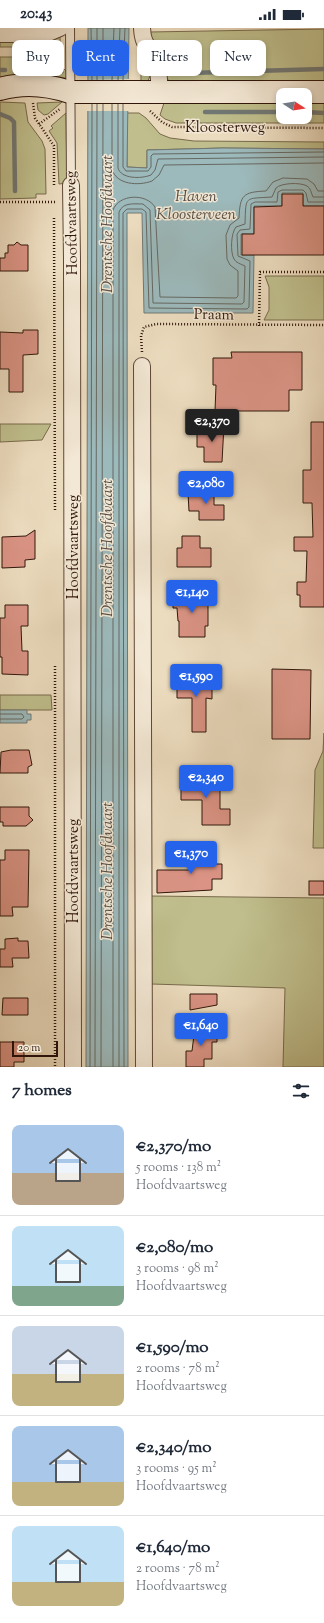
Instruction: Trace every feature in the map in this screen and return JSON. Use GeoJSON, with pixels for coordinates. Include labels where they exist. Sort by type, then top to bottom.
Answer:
{"type":"FeatureCollection","features":[{"type":"Feature","properties":{"kind":"street"},"geometry":{"type":"LineString","coordinates":[[0,34],[46,34],[60,28]]}},
{"type":"Feature","properties":{"kind":"street"},"geometry":{"type":"LineString","coordinates":[[142,28],[144,43],[157,63],[160,92]]}},
{"type":"Feature","properties":{"kind":"street"},"geometry":{"type":"LineString","coordinates":[[0,89],[11,86],[33,92]]}},
{"type":"Feature","properties":{"kind":"street"},"geometry":{"type":"LineString","coordinates":[[0,95],[10,98],[52,86],[77,92],[324,91]]}},
{"type":"Feature","properties":{"kind":"street","name":"Hoofdvaartsweg"},"geometry":{"type":"LineString","coordinates":[[71,185],[73,1067]]}},
{"type":"Feature","properties":{"kind":"street"},"geometry":{"type":"LineString","coordinates":[[142,366],[144,1067]]}},
{"type":"Feature","properties":{"kind":"lane","name":"Hoofdvaartsweg"},"geometry":{"type":"LineString","coordinates":[[70,28],[77,92],[71,185]]}},
{"type":"Feature","properties":{"kind":"path","name":"Kloosterweg"},"geometry":{"type":"LineString","coordinates":[[154,115],[162,122],[172,127],[324,128]]}},
{"type":"Feature","properties":{"kind":"path","name":"Hoofdvaartsweg"},"geometry":{"type":"LineString","coordinates":[[39,124],[54,146],[54,188]]}},
{"type":"Feature","properties":{"kind":"path","name":"Hoofdvaartsweg"},"geometry":{"type":"LineString","coordinates":[[0,202],[54,202],[54,195]]}},
{"type":"Feature","properties":{"kind":"path","name":"Hoofdvaartsweg"},"geometry":{"type":"LineString","coordinates":[[54,226],[55,513]]}},
{"type":"Feature","properties":{"kind":"path"},"geometry":{"type":"LineString","coordinates":[[259,326],[260,272],[324,272]]}},
{"type":"Feature","properties":{"kind":"path","name":"Praam"},"geometry":{"type":"LineString","coordinates":[[142,366],[141,336],[144,327],[156,324],[259,326],[324,325]]}},
{"type":"Feature","properties":{"kind":"path","name":"Hoofdvaartsweg"},"geometry":{"type":"LineString","coordinates":[[55,663],[55,1067]]}},
{"type":"Feature","properties":{"kind":"shaded area"},"geometry":{"type":"Polygon","coordinates":[[[324,29],[324,81],[170,82],[165,76],[202,76],[202,40],[152,40],[149,32],[324,29]]]}},
{"type":"Feature","properties":{"kind":"shaded area"},"geometry":{"type":"Polygon","coordinates":[[[60,37],[60,40],[46,40],[60,37]]]}},
{"type":"Feature","properties":{"kind":"shaded area"},"geometry":{"type":"Polygon","coordinates":[[[0,41],[12,41],[12,47],[0,47],[0,41]]]}},
{"type":"Feature","properties":{"kind":"shaded area"},"geometry":{"type":"Polygon","coordinates":[[[0,57],[12,57],[12,76],[23,76],[23,79],[0,82],[0,57]]]}},
{"type":"Feature","properties":{"kind":"shaded area"},"geometry":{"type":"Polygon","coordinates":[[[64,69],[66,71],[67,78],[50,76],[64,76],[64,69]]]}},
{"type":"Feature","properties":{"kind":"shaded area"},"geometry":{"type":"Polygon","coordinates":[[[141,76],[150,76],[146,83],[141,83],[141,76]]]}},
{"type":"Feature","properties":{"kind":"shaded area"},"geometry":{"type":"Polygon","coordinates":[[[165,100],[276,100],[276,123],[176,123],[165,119],[160,115],[165,100]]]}},
{"type":"Feature","properties":{"kind":"shaded area"},"geometry":{"type":"Polygon","coordinates":[[[312,100],[324,101],[324,123],[312,123],[312,100]]]}},
{"type":"Feature","properties":{"kind":"shaded area"},"geometry":{"type":"Polygon","coordinates":[[[0,102],[25,103],[28,122],[42,141],[45,149],[46,194],[36,194],[36,198],[0,199],[0,102]]]}},
{"type":"Feature","properties":{"kind":"shaded area"},"geometry":{"type":"Polygon","coordinates":[[[62,102],[48,114],[44,115],[38,110],[37,103],[62,102]]]}},
{"type":"Feature","properties":{"kind":"shaded area"},"geometry":{"type":"Polygon","coordinates":[[[66,113],[67,183],[59,184],[57,143],[49,131],[53,128],[51,126],[66,113]]]}},
{"type":"Feature","properties":{"kind":"shaded area"},"geometry":{"type":"Polygon","coordinates":[[[127,113],[139,113],[146,118],[160,134],[170,138],[194,141],[324,142],[324,149],[223,148],[147,150],[147,168],[127,167],[127,113]]]}},
{"type":"Feature","properties":{"kind":"shaded area"},"geometry":{"type":"Polygon","coordinates":[[[265,276],[324,276],[324,320],[264,320],[269,310],[269,287],[265,276]]]}},
{"type":"Feature","properties":{"kind":"shaded area"},"geometry":{"type":"Polygon","coordinates":[[[0,424],[51,424],[42,440],[0,442],[0,424]]]}},
{"type":"Feature","properties":{"kind":"shaded area"},"geometry":{"type":"Polygon","coordinates":[[[0,695],[51,695],[52,710],[0,710],[0,695]]]}},
{"type":"Feature","properties":{"kind":"shaded area"},"geometry":{"type":"Polygon","coordinates":[[[324,733],[324,848],[313,848],[315,770],[323,751],[324,733]]]}},
{"type":"Feature","properties":{"kind":"shaded area"},"geometry":{"type":"Polygon","coordinates":[[[151,896],[324,898],[324,1067],[283,1067],[285,988],[151,984],[151,896]]]}},
{"type":"Feature","properties":{"kind":"water"},"geometry":{"type":"Polygon","coordinates":[[[88,28],[129,28],[129,40],[88,40],[88,28]]]}},
{"type":"Feature","properties":{"kind":"water"},"geometry":{"type":"Polygon","coordinates":[[[88,76],[128,76],[127,167],[147,168],[147,150],[223,148],[324,149],[324,206],[303,206],[303,193],[282,193],[282,206],[254,206],[254,234],[241,234],[241,255],[254,255],[253,313],[144,313],[142,213],[127,213],[128,1067],[86,1067],[88,76]]]}},
{"type":"Feature","properties":{"kind":"water"},"geometry":{"type":"Polygon","coordinates":[[[0,710],[27,710],[27,714],[31,714],[31,720],[27,720],[27,723],[0,723],[0,710]]]}},
{"type":"Feature","properties":{"kind":"pier"},"geometry":{"type":"Polygon","coordinates":[[[129,79],[129,111],[86,111],[86,80],[129,79]]]}},
{"type":"Feature","properties":{"kind":"building"},"geometry":{"type":"Polygon","coordinates":[[[282,194],[303,194],[303,206],[324,206],[324,255],[242,255],[242,234],[254,234],[254,207],[282,206],[282,194]]]}},
{"type":"Feature","properties":{"kind":"building"},"geometry":{"type":"Polygon","coordinates":[[[17,242],[21,245],[28,245],[28,271],[0,271],[0,258],[5,258],[5,253],[8,253],[8,245],[14,245],[17,242]]]}},
{"type":"Feature","properties":{"kind":"building"},"geometry":{"type":"Polygon","coordinates":[[[23,330],[38,330],[38,354],[23,355],[23,392],[9,392],[9,369],[0,369],[0,332],[23,333],[23,330]]]}},
{"type":"Feature","properties":{"kind":"building"},"geometry":{"type":"Polygon","coordinates":[[[231,352],[302,352],[302,390],[289,390],[289,411],[215,411],[216,385],[213,385],[213,358],[232,358],[231,352]]]}},
{"type":"Feature","properties":{"kind":"building"},"geometry":{"type":"Polygon","coordinates":[[[311,422],[324,422],[324,607],[300,607],[300,595],[297,595],[297,582],[306,582],[307,551],[294,551],[294,537],[313,537],[312,503],[303,503],[303,470],[311,470],[311,422]]]}},
{"type":"Feature","properties":{"kind":"building"},"geometry":{"type":"Polygon","coordinates":[[[207,425],[224,425],[222,462],[204,462],[204,447],[197,447],[197,431],[207,431],[207,425]]]}},
{"type":"Feature","properties":{"kind":"building"},"geometry":{"type":"Polygon","coordinates":[[[198,489],[214,489],[214,505],[224,505],[224,520],[199,520],[199,511],[189,511],[188,493],[198,493],[198,489]]]}},
{"type":"Feature","properties":{"kind":"building"},"geometry":{"type":"Polygon","coordinates":[[[35,530],[35,559],[25,560],[25,567],[2,568],[2,537],[26,536],[35,530]]]}},
{"type":"Feature","properties":{"kind":"building"},"geometry":{"type":"Polygon","coordinates":[[[182,536],[200,536],[200,548],[211,548],[211,567],[177,567],[177,548],[182,548],[182,536]]]}},
{"type":"Feature","properties":{"kind":"building"},"geometry":{"type":"Polygon","coordinates":[[[173,594],[208,594],[208,626],[205,626],[205,637],[179,637],[179,621],[177,608],[173,608],[173,594]]]}},
{"type":"Feature","properties":{"kind":"building"},"geometry":{"type":"Polygon","coordinates":[[[5,605],[28,605],[28,626],[21,626],[22,651],[28,651],[28,675],[2,674],[2,657],[0,657],[0,618],[5,618],[5,605]]]}},
{"type":"Feature","properties":{"kind":"building"},"geometry":{"type":"Polygon","coordinates":[[[272,669],[311,670],[310,739],[272,739],[272,669]]]}},
{"type":"Feature","properties":{"kind":"building"},"geometry":{"type":"Polygon","coordinates":[[[177,676],[212,676],[212,699],[206,698],[206,732],[192,732],[192,698],[177,698],[177,676]]]}},
{"type":"Feature","properties":{"kind":"building"},"geometry":{"type":"Polygon","coordinates":[[[11,750],[29,750],[32,765],[28,767],[28,773],[0,773],[1,752],[11,750]]]}},
{"type":"Feature","properties":{"kind":"building"},"geometry":{"type":"Polygon","coordinates":[[[193,774],[207,774],[207,780],[220,780],[220,809],[230,809],[230,825],[202,825],[202,800],[181,800],[181,780],[193,780],[193,774]]]}},
{"type":"Feature","properties":{"kind":"building"},"geometry":{"type":"Polygon","coordinates":[[[0,807],[29,807],[29,816],[33,820],[26,826],[3,826],[3,822],[0,822],[0,807]]]}},
{"type":"Feature","properties":{"kind":"building"},"geometry":{"type":"Polygon","coordinates":[[[5,850],[29,850],[28,907],[12,907],[13,916],[0,916],[0,860],[5,860],[5,850]]]}},
{"type":"Feature","properties":{"kind":"building"},"geometry":{"type":"Polygon","coordinates":[[[192,851],[213,851],[213,864],[222,864],[222,879],[212,879],[212,890],[157,893],[157,870],[191,870],[192,851]]]}},
{"type":"Feature","properties":{"kind":"building"},"geometry":{"type":"Polygon","coordinates":[[[309,881],[324,881],[324,895],[309,895],[309,881]]]}},
{"type":"Feature","properties":{"kind":"building"},"geometry":{"type":"Polygon","coordinates":[[[18,938],[18,941],[28,941],[29,958],[12,958],[13,967],[0,967],[0,949],[5,949],[5,939],[18,938]]]}},
{"type":"Feature","properties":{"kind":"building"},"geometry":{"type":"Polygon","coordinates":[[[190,994],[217,994],[217,1005],[190,1010],[190,994]]]}},
{"type":"Feature","properties":{"kind":"building"},"geometry":{"type":"Polygon","coordinates":[[[3,998],[28,998],[28,1015],[2,1015],[3,998]]]}},
{"type":"Feature","properties":{"kind":"building"},"geometry":{"type":"Polygon","coordinates":[[[195,1027],[217,1028],[217,1042],[212,1042],[212,1059],[204,1059],[204,1067],[186,1067],[186,1051],[192,1051],[195,1027]]]}},
{"type":"Feature","properties":{"kind":"building"},"geometry":{"type":"Polygon","coordinates":[[[0,1042],[24,1042],[24,1062],[14,1062],[14,1067],[0,1067],[0,1042]]]}},
{"type":"Feature","properties":{"kind":"waterway"},"geometry":{"type":"LineString","coordinates":[[202,73],[324,69]]}},
{"type":"Feature","properties":{"kind":"waterway"},"geometry":{"type":"LineString","coordinates":[[0,70],[5,70]]}},
{"type":"Feature","properties":{"kind":"waterway"},"geometry":{"type":"LineString","coordinates":[[205,112],[276,112]]}},
{"type":"Feature","properties":{"kind":"waterway"},"geometry":{"type":"LineString","coordinates":[[312,112],[324,113]]}},
{"type":"Feature","properties":{"kind":"waterway"},"geometry":{"type":"LineString","coordinates":[[0,114],[10,118],[14,122],[15,191]]}},
{"type":"Feature","properties":{"kind":"water label","name":"Haven Kloosterveen"},"geometry":{"type":"Point","coordinates":[196,204]}},
{"type":"Feature","properties":{"kind":"water label","name":"Drentsche Hoofdvaart"},"geometry":{"type":"Point","coordinates":[106,224]}},
{"type":"Feature","properties":{"kind":"water label","name":"Drentsche Hoofdvaart"},"geometry":{"type":"Point","coordinates":[106,548]}},
{"type":"Feature","properties":{"kind":"water label","name":"Drentsche Hoofdvaart"},"geometry":{"type":"Point","coordinates":[106,871]}}]}
